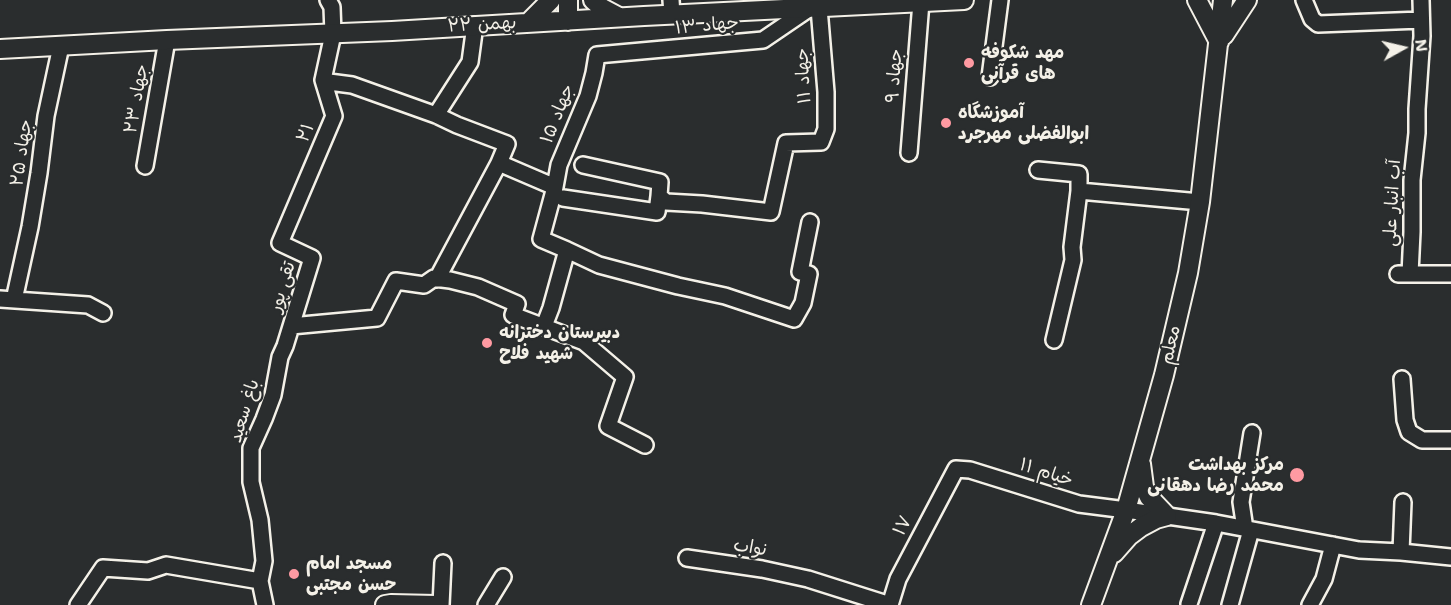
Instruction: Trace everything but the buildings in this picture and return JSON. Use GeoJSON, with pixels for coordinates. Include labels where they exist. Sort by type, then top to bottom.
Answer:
{"type":"FeatureCollection","features":[{"type":"Feature","properties":{"kind":"main road"},"geometry":{"type":"LineString","coordinates":[[528,23],[551,0]]}},
{"type":"Feature","properties":{"kind":"main road"},"geometry":{"type":"LineString","coordinates":[[568,0],[573,21]]}},
{"type":"Feature","properties":{"kind":"main road"},"geometry":{"type":"LineString","coordinates":[[573,21],[577,0]]}},
{"type":"Feature","properties":{"kind":"main road"},"geometry":{"type":"LineString","coordinates":[[593,0],[602,8],[621,18]]}},
{"type":"Feature","properties":{"kind":"main road","name":"۲۲ بهمن"},"geometry":{"type":"LineString","coordinates":[[0,50],[621,18],[671,7],[815,8],[964,0]]}},
{"type":"Feature","properties":{"kind":"main road"},"geometry":{"type":"LineString","coordinates":[[1197,0],[1222,39],[1247,0]]}},
{"type":"Feature","properties":{"kind":"main road","name":"معلم"},"geometry":{"type":"LineString","coordinates":[[1222,39],[1223,0]]}},
{"type":"Feature","properties":{"kind":"main road","name":"معلم"},"geometry":{"type":"LineString","coordinates":[[1091,605],[1126,510],[1164,375],[1188,273],[1200,202],[1215,78],[1232,0]]}},
{"type":"Feature","properties":{"kind":"main road"},"geometry":{"type":"LineString","coordinates":[[1108,560],[1129,536],[1156,519],[1167,516],[1149,497],[1144,487],[1140,456]]}},
{"type":"Feature","properties":{"kind":"main road"},"geometry":{"type":"LineString","coordinates":[[385,605],[436,605]]}},
{"type":"Feature","properties":{"kind":"street","name":"۲۱"},"geometry":{"type":"LineString","coordinates":[[280,243],[334,116],[323,80],[333,34],[332,7],[328,0]]}},
{"type":"Feature","properties":{"kind":"street"},"geometry":{"type":"LineString","coordinates":[[990,77],[1000,0]]}},
{"type":"Feature","properties":{"kind":"street"},"geometry":{"type":"LineString","coordinates":[[1304,0],[1312,19],[1318,24],[1421,20]]}},
{"type":"Feature","properties":{"kind":"street","name":"آب انبار علی"},"geometry":{"type":"LineString","coordinates":[[1421,0],[1422,36],[1412,180],[1412,232],[1404,274],[1451,274]]}},
{"type":"Feature","properties":{"kind":"street","name":"جهاد ۹"},"geometry":{"type":"LineString","coordinates":[[909,153],[921,2]]}},
{"type":"Feature","properties":{"kind":"street","name":"جهاد ۱۳"},"geometry":{"type":"LineString","coordinates":[[597,55],[763,40],[815,8]]}},
{"type":"Feature","properties":{"kind":"street","name":"جهاد ۱۱"},"geometry":{"type":"LineString","coordinates":[[659,196],[666,202],[771,212],[786,143],[821,142],[826,129],[826,92],[815,8]]}},
{"type":"Feature","properties":{"kind":"street"},"geometry":{"type":"LineString","coordinates":[[436,115],[470,63],[475,26]]}},
{"type":"Feature","properties":{"kind":"street","name":"جهاد ۲۳"},"geometry":{"type":"LineString","coordinates":[[145,166],[167,40]]}},
{"type":"Feature","properties":{"kind":"street","name":"جهاد ۲۵"},"geometry":{"type":"LineString","coordinates":[[7,300],[30,227],[46,116],[61,46]]}},
{"type":"Feature","properties":{"kind":"street","name":"جهاد ۱۵"},"geometry":{"type":"LineString","coordinates":[[567,250],[541,239],[559,192],[559,165],[588,96],[597,55]]}},
{"type":"Feature","properties":{"kind":"street"},"geometry":{"type":"LineString","coordinates":[[323,80],[352,84],[507,144],[437,279]]}},
{"type":"Feature","properties":{"kind":"street"},"geometry":{"type":"LineString","coordinates":[[499,163],[559,192],[657,212],[660,182],[582,165]]}},
{"type":"Feature","properties":{"kind":"street"},"geometry":{"type":"LineString","coordinates":[[1038,170],[1079,174],[1072,247],[1073,260],[1054,340]]}},
{"type":"Feature","properties":{"kind":"street"},"geometry":{"type":"LineString","coordinates":[[1079,191],[1200,202]]}},
{"type":"Feature","properties":{"kind":"street"},"geometry":{"type":"LineString","coordinates":[[544,327],[567,250],[599,265],[725,296],[794,319],[803,303],[809,274],[800,272],[810,222]]}},
{"type":"Feature","properties":{"kind":"street","name":"تقی پور"},"geometry":{"type":"LineString","coordinates":[[280,243],[312,258],[291,326]]}},
{"type":"Feature","properties":{"kind":"street"},"geometry":{"type":"LineString","coordinates":[[291,326],[377,318],[396,281],[424,285],[434,278],[478,287],[517,304],[513,315],[584,342],[625,376],[608,426],[645,445]]}},
{"type":"Feature","properties":{"kind":"street"},"geometry":{"type":"LineString","coordinates":[[7,300],[88,305],[103,313]]}},
{"type":"Feature","properties":{"kind":"street","name":"باغ سعید"},"geometry":{"type":"LineString","coordinates":[[265,605],[260,581],[264,561],[260,520],[251,482],[251,448],[273,395],[280,357],[291,326]]}},
{"type":"Feature","properties":{"kind":"street"},"geometry":{"type":"LineString","coordinates":[[1402,380],[1405,420],[1409,432],[1422,440],[1451,440]]}},
{"type":"Feature","properties":{"kind":"street"},"geometry":{"type":"LineString","coordinates":[[1230,605],[1248,530],[1241,502],[1252,434]]}},
{"type":"Feature","properties":{"kind":"street","name":"خیام ۱۱"},"geometry":{"type":"LineString","coordinates":[[956,469],[970,470],[1079,504],[1216,524],[1359,550],[1451,557]]}},
{"type":"Feature","properties":{"kind":"street","name":"۱۷"},"geometry":{"type":"LineString","coordinates":[[890,605],[898,579],[956,469]]}},
{"type":"Feature","properties":{"kind":"street"},"geometry":{"type":"LineString","coordinates":[[1401,552],[1403,502]]}},
{"type":"Feature","properties":{"kind":"street"},"geometry":{"type":"LineString","coordinates":[[1189,604],[1216,524]]}},
{"type":"Feature","properties":{"kind":"street"},"geometry":{"type":"LineString","coordinates":[[1310,605],[1324,579],[1333,545]]}},
{"type":"Feature","properties":{"kind":"street","name":"نواب"},"geometry":{"type":"LineString","coordinates":[[687,558],[762,569],[808,579],[890,605]]}},
{"type":"Feature","properties":{"kind":"street"},"geometry":{"type":"LineString","coordinates":[[441,605],[443,563]]}},
{"type":"Feature","properties":{"kind":"street"},"geometry":{"type":"LineString","coordinates":[[78,605],[104,568],[148,571],[166,566],[260,581]]}},
{"type":"Feature","properties":{"kind":"street"},"geometry":{"type":"LineString","coordinates":[[486,605],[503,577]]}},
{"type":"Feature","properties":{"kind":"place","name":"مهد شکوفه های قرآنی"},"geometry":{"type":"Point","coordinates":[969,63]}},
{"type":"Feature","properties":{"kind":"place","name":"آموزشگاه ابوالفضلی مهرجرد"},"geometry":{"type":"Point","coordinates":[946,123]}},
{"type":"Feature","properties":{"kind":"place","name":"دبیرستان دخترانه شهید فلاح"},"geometry":{"type":"Point","coordinates":[487,343]}},
{"type":"Feature","properties":{"kind":"place","name":"مرکز بهداشت محمد رضا دهقانی"},"geometry":{"type":"Point","coordinates":[1297,475]}},
{"type":"Feature","properties":{"kind":"place","name":"مسجد امام حسن مجتبی"},"geometry":{"type":"Point","coordinates":[294,574]}}]}
